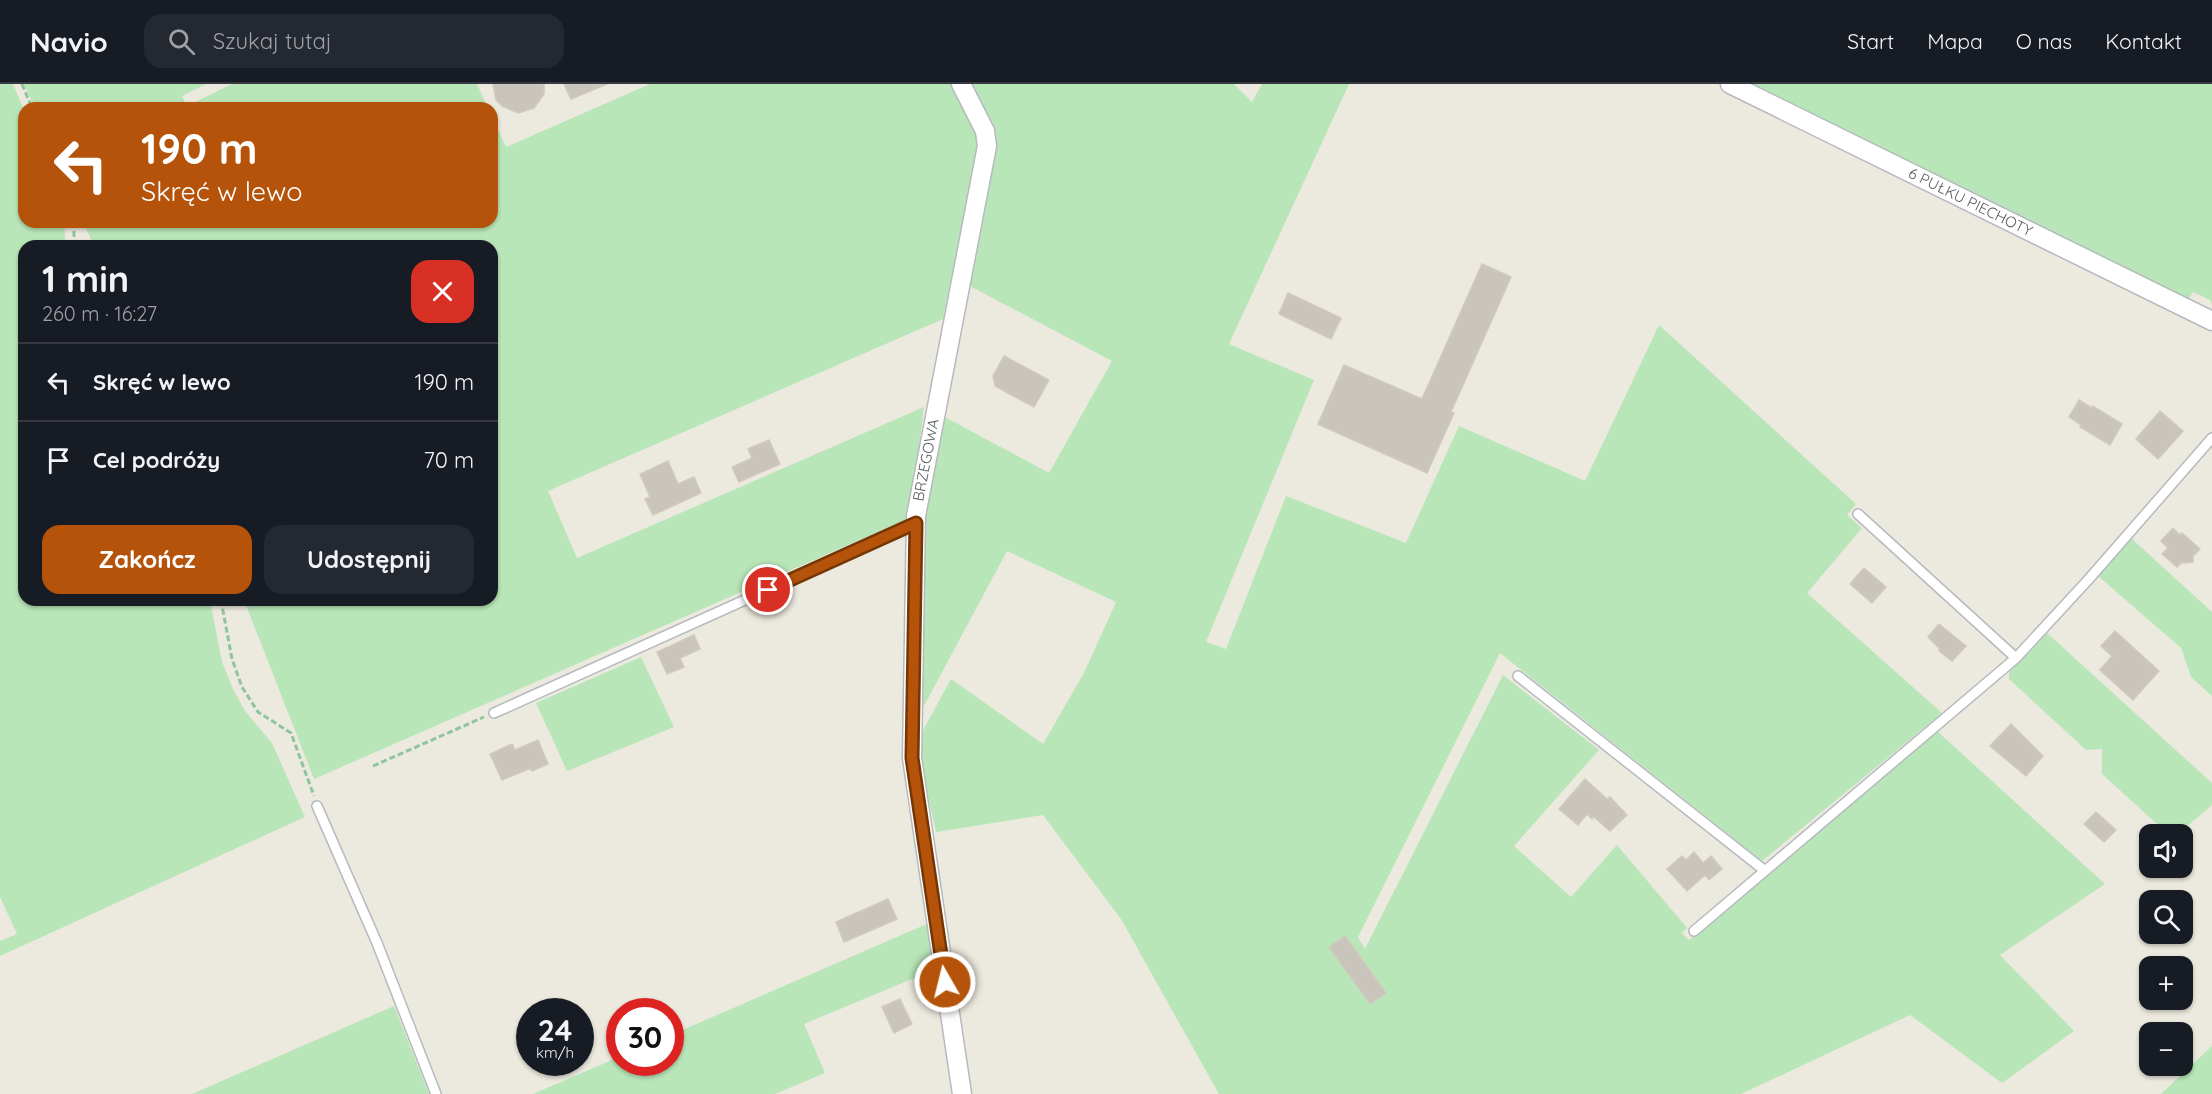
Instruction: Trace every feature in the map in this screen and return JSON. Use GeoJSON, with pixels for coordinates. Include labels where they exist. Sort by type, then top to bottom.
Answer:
{"type":"FeatureCollection","features":[{"type":"Feature","properties":{"kind":"street","name":"BRZEGOWA"},"geometry":{"type":"LineString","coordinates":[[961,84],[985,132],[987,146],[916,523],[912,758],[962,1094]]}},
{"type":"Feature","properties":{"kind":"street","name":"6 PUŁKU PIECHOTY"},"geometry":{"type":"LineString","coordinates":[[1730,84],[2212,321]]}},
{"type":"Feature","properties":{"kind":"lane"},"geometry":{"type":"LineString","coordinates":[[1694,931],[2016,658],[2088,580],[2212,438]]}},
{"type":"Feature","properties":{"kind":"lane"},"geometry":{"type":"LineString","coordinates":[[1858,514],[2016,658]]}},
{"type":"Feature","properties":{"kind":"lane"},"geometry":{"type":"LineString","coordinates":[[494,713],[916,523]]}},
{"type":"Feature","properties":{"kind":"lane"},"geometry":{"type":"LineString","coordinates":[[1518,676],[1764,870]]}},
{"type":"Feature","properties":{"kind":"lane"},"geometry":{"type":"LineString","coordinates":[[318,806],[377,943],[436,1094]]}},
{"type":"Feature","properties":{"kind":"path"},"geometry":{"type":"LineString","coordinates":[[22,84],[30,102]]}},
{"type":"Feature","properties":{"kind":"path"},"geometry":{"type":"LineString","coordinates":[[222,606],[232,658],[242,687],[258,712],[291,733],[318,806]]}},
{"type":"Feature","properties":{"kind":"path"},"geometry":{"type":"LineString","coordinates":[[373,766],[494,713]]}},
{"type":"Feature","properties":{"kind":"green space"},"geometry":{"type":"Polygon","coordinates":[[[0,84],[13,84],[21,102],[18,102],[18,228],[64,228],[65,240],[18,240],[18,606],[211,606],[222,662],[233,689],[245,711],[272,743],[305,817],[0,956],[0,941],[17,934],[0,897],[0,84]]]}},
{"type":"Feature","properties":{"kind":"green space"},"geometry":{"type":"Polygon","coordinates":[[[24,84],[206,84],[182,96],[185,102],[32,102],[24,84]]]}},
{"type":"Feature","properties":{"kind":"green space"},"geometry":{"type":"Polygon","coordinates":[[[232,84],[477,84],[485,102],[195,102],[232,84]]]}},
{"type":"Feature","properties":{"kind":"green space"},"geometry":{"type":"Polygon","coordinates":[[[650,84],[955,84],[980,134],[943,319],[548,491],[577,558],[924,407],[910,518],[314,779],[246,606],[498,606],[498,240],[91,240],[86,228],[498,228],[498,130],[506,147],[650,84]]]}},
{"type":"Feature","properties":{"kind":"green space"},"geometry":{"type":"Polygon","coordinates":[[[972,84],[1234,84],[1252,102],[1262,84],[1349,84],[1229,344],[1314,380],[1206,642],[1226,649],[1286,496],[1406,543],[1459,426],[1585,481],[1659,325],[1856,504],[1847,515],[1862,528],[1807,593],[1942,713],[1762,861],[1500,653],[1358,937],[1365,949],[1503,675],[1599,750],[1514,846],[1571,897],[1617,845],[1687,928],[1682,933],[1689,940],[1937,731],[2105,884],[2000,955],[2074,1031],[2002,1083],[1910,1015],[1741,1094],[1219,1094],[1121,919],[1043,815],[936,832],[918,750],[919,738],[951,679],[1043,744],[1084,673],[1116,602],[1007,551],[918,717],[927,493],[941,415],[1049,473],[1112,361],[966,284],[994,129],[972,84]]]}},
{"type":"Feature","properties":{"kind":"green space"},"geometry":{"type":"Polygon","coordinates":[[[1747,84],[2212,84],[2212,304],[2210,300],[2193,292],[2188,300],[1747,84]]]}},
{"type":"Feature","properties":{"kind":"green space"},"geometry":{"type":"Polygon","coordinates":[[[2131,538],[2212,612],[2212,696],[2191,677],[2181,648],[2097,575],[2131,538]]]}},
{"type":"Feature","properties":{"kind":"green space"},"geometry":{"type":"Polygon","coordinates":[[[2047,633],[2212,783],[2212,805],[2190,824],[2157,824],[2102,774],[2102,749],[2086,750],[2009,679],[2009,670],[2027,655],[2047,633]]]}},
{"type":"Feature","properties":{"kind":"green space"},"geometry":{"type":"Polygon","coordinates":[[[641,657],[674,727],[567,771],[536,703],[641,657]]]}},
{"type":"Feature","properties":{"kind":"green space"},"geometry":{"type":"Polygon","coordinates":[[[929,923],[936,969],[804,1024],[825,1073],[775,1094],[533,1094],[575,1076],[594,1076],[594,1068],[606,1063],[606,1076],[684,1076],[684,1029],[929,923]]]}},
{"type":"Feature","properties":{"kind":"green space"},"geometry":{"type":"Polygon","coordinates":[[[394,1006],[429,1094],[192,1094],[394,1006]]]}},
{"type":"Feature","properties":{"kind":"green space"},"geometry":{"type":"Polygon","coordinates":[[[2212,1046],[2212,1094],[2161,1094],[2180,1076],[2193,1076],[2193,1064],[2212,1046]]]}},
{"type":"Feature","properties":{"kind":"building"},"geometry":{"type":"Polygon","coordinates":[[[493,84],[544,84],[544,94],[534,108],[518,113],[502,106],[496,100],[493,84]]]}},
{"type":"Feature","properties":{"kind":"building"},"geometry":{"type":"Polygon","coordinates":[[[564,84],[607,84],[571,99],[564,84]]]}},
{"type":"Feature","properties":{"kind":"building"},"geometry":{"type":"Polygon","coordinates":[[[1482,264],[1511,277],[1451,412],[1454,413],[1427,473],[1318,424],[1344,365],[1422,399],[1482,264]]]}},
{"type":"Feature","properties":{"kind":"building"},"geometry":{"type":"Polygon","coordinates":[[[1288,293],[1341,318],[1331,339],[1279,314],[1288,293]]]}},
{"type":"Feature","properties":{"kind":"building"},"geometry":{"type":"Polygon","coordinates":[[[1004,356],[1049,380],[1034,407],[995,386],[993,376],[1004,356]]]}},
{"type":"Feature","properties":{"kind":"building"},"geometry":{"type":"Polygon","coordinates":[[[2079,400],[2122,424],[2110,445],[2080,427],[2081,425],[2069,417],[2079,400]]]}},
{"type":"Feature","properties":{"kind":"building"},"geometry":{"type":"Polygon","coordinates":[[[2160,411],[2183,431],[2158,459],[2136,439],[2160,411]]]}},
{"type":"Feature","properties":{"kind":"building"},"geometry":{"type":"Polygon","coordinates":[[[769,440],[780,464],[739,482],[732,467],[752,458],[748,449],[769,440]]]}},
{"type":"Feature","properties":{"kind":"building"},"geometry":{"type":"Polygon","coordinates":[[[668,461],[678,484],[694,477],[701,493],[653,515],[645,499],[650,497],[640,474],[668,461]]]}},
{"type":"Feature","properties":{"kind":"building"},"geometry":{"type":"Polygon","coordinates":[[[2173,528],[2200,549],[2193,556],[2193,562],[2181,563],[2177,567],[2162,554],[2168,548],[2161,541],[2173,528]]]}},
{"type":"Feature","properties":{"kind":"building"},"geometry":{"type":"Polygon","coordinates":[[[1864,568],[1886,587],[1872,603],[1850,584],[1864,568]]]}},
{"type":"Feature","properties":{"kind":"building"},"geometry":{"type":"Polygon","coordinates":[[[1939,624],[1966,646],[1952,661],[1939,651],[1939,648],[1928,637],[1939,624]]]}},
{"type":"Feature","properties":{"kind":"building"},"geometry":{"type":"Polygon","coordinates":[[[2115,631],[2159,671],[2133,700],[2100,670],[2112,656],[2101,646],[2115,631]]]}},
{"type":"Feature","properties":{"kind":"building"},"geometry":{"type":"Polygon","coordinates":[[[694,635],[700,649],[680,658],[684,667],[667,674],[657,652],[694,635]]]}},
{"type":"Feature","properties":{"kind":"building"},"geometry":{"type":"Polygon","coordinates":[[[2011,724],[2043,756],[2026,776],[1990,746],[2011,724]]]}},
{"type":"Feature","properties":{"kind":"building"},"geometry":{"type":"Polygon","coordinates":[[[538,740],[548,764],[532,771],[531,768],[502,780],[490,754],[512,744],[515,750],[538,740]]]}},
{"type":"Feature","properties":{"kind":"building"},"geometry":{"type":"Polygon","coordinates":[[[1585,779],[1607,799],[1610,797],[1627,815],[1610,831],[1587,814],[1578,825],[1559,809],[1585,779]]]}},
{"type":"Feature","properties":{"kind":"building"},"geometry":{"type":"Polygon","coordinates":[[[2096,812],[2116,830],[2104,842],[2084,824],[2096,812]]]}},
{"type":"Feature","properties":{"kind":"building"},"geometry":{"type":"Polygon","coordinates":[[[1694,852],[1703,863],[1711,856],[1722,869],[1709,880],[1705,875],[1687,891],[1667,869],[1682,856],[1686,860],[1694,852]]]}},
{"type":"Feature","properties":{"kind":"building"},"geometry":{"type":"Polygon","coordinates":[[[888,899],[897,919],[844,942],[836,922],[888,899]]]}},
{"type":"Feature","properties":{"kind":"building"},"geometry":{"type":"Polygon","coordinates":[[[1345,936],[1386,993],[1370,1004],[1329,947],[1345,936]]]}},
{"type":"Feature","properties":{"kind":"building"},"geometry":{"type":"Polygon","coordinates":[[[900,999],[912,1024],[894,1033],[882,1007],[900,999]]]}},
{"type":"Feature","properties":{"kind":"route"},"geometry":{"type":"LineString","coordinates":[[768,590],[916,523],[912,758],[945,982]]}}]}
